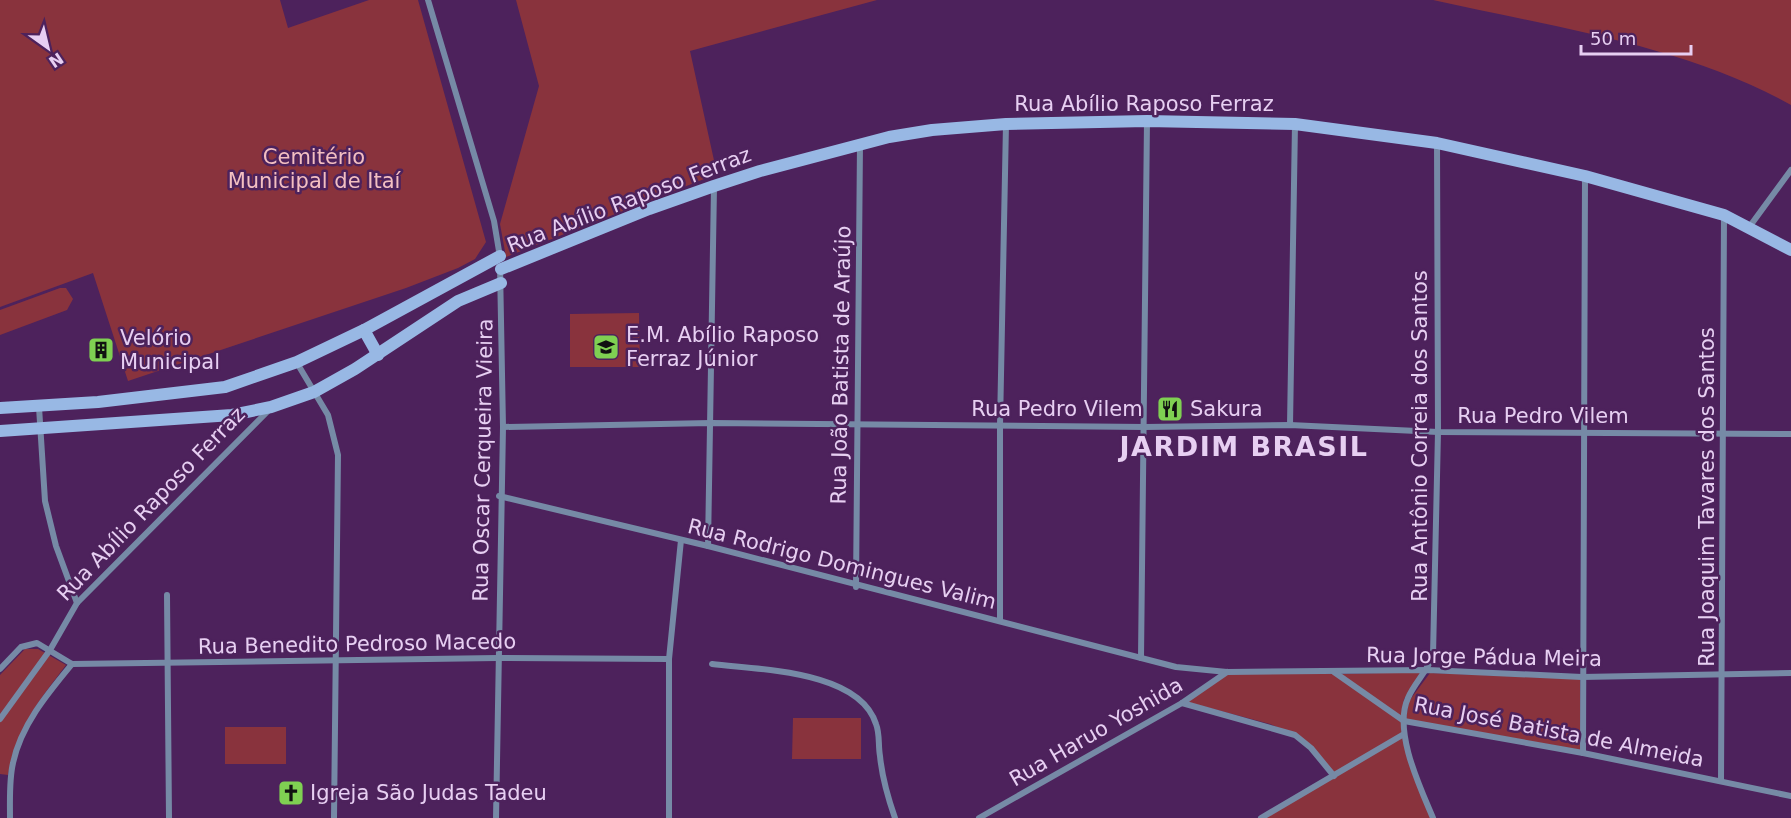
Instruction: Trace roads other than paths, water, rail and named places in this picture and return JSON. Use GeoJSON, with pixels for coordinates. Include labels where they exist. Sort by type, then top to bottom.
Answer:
{"type":"FeatureCollection","features":[{"type":"Feature","properties":{"kind":"street","name":"Rua Oscar Cerqueira Vieira"},"geometry":{"type":"LineString","coordinates":[[428,0],[494,220],[500,256],[503,427],[499,496],[496,818]]}},
{"type":"Feature","properties":{"kind":"street"},"geometry":{"type":"LineString","coordinates":[[1141,658],[1147,121]]}},
{"type":"Feature","properties":{"kind":"street","name":"Rua Abílio Raposo Ferraz"},"geometry":{"type":"LineString","coordinates":[[501,269],[649,209],[714,186],[861,144],[932,130],[1006,124],[1147,121],[1295,124],[1437,143],[1585,176],[1724,215],[1750,226],[1791,250]]}},
{"type":"Feature","properties":{"kind":"street"},"geometry":{"type":"LineString","coordinates":[[1000,621],[1000,425],[1006,124]]}},
{"type":"Feature","properties":{"kind":"street"},"geometry":{"type":"LineString","coordinates":[[1290,425],[1295,124]]}},
{"type":"Feature","properties":{"kind":"street","name":"Rua Antônio Correia dos Santos"},"geometry":{"type":"LineString","coordinates":[[1433,818],[1404,734],[1404,721],[1408,698],[1428,670],[1433,655],[1436,615],[1437,143]]}},
{"type":"Feature","properties":{"kind":"street","name":"Rua João Batista de Araújo"},"geometry":{"type":"LineString","coordinates":[[856,586],[861,144]]}},
{"type":"Feature","properties":{"kind":"street"},"geometry":{"type":"LineString","coordinates":[[1750,226],[1791,170]]}},
{"type":"Feature","properties":{"kind":"street"},"geometry":{"type":"LineString","coordinates":[[1583,753],[1585,176]]}},
{"type":"Feature","properties":{"kind":"street"},"geometry":{"type":"LineString","coordinates":[[708,546],[714,186]]}},
{"type":"Feature","properties":{"kind":"street","name":"Rua Joaquim Tavares dos Santos"},"geometry":{"type":"LineString","coordinates":[[1721,780],[1724,215]]}},
{"type":"Feature","properties":{"kind":"street"},"geometry":{"type":"LineString","coordinates":[[0,408],[39,407],[225,387],[297,362],[364,330],[500,256]]}},
{"type":"Feature","properties":{"kind":"street"},"geometry":{"type":"LineString","coordinates":[[0,431],[232,415],[272,407],[314,392],[378,355],[458,301],[501,283]]}},
{"type":"Feature","properties":{"kind":"street"},"geometry":{"type":"LineString","coordinates":[[364,330],[378,355]]}},
{"type":"Feature","properties":{"kind":"street"},"geometry":{"type":"LineString","coordinates":[[297,362],[333,426],[338,455],[338,661],[334,818]]}},
{"type":"Feature","properties":{"kind":"street"},"geometry":{"type":"LineString","coordinates":[[39,407],[45,501],[56,546],[77,603]]}},
{"type":"Feature","properties":{"kind":"street","name":"Rua Abílio Raposo Ferraz"},"geometry":{"type":"LineString","coordinates":[[0,719],[50,650],[77,603],[272,407]]}},
{"type":"Feature","properties":{"kind":"street","name":"Rua Pedro Vilem"},"geometry":{"type":"LineString","coordinates":[[503,427],[711,423],[1145,427],[1290,425],[1438,432],[1791,434]]}},
{"type":"Feature","properties":{"kind":"street","name":"Rua Rodrigo Domingues Valim"},"geometry":{"type":"LineString","coordinates":[[499,496],[708,546],[1176,668]]}},
{"type":"Feature","properties":{"kind":"street"},"geometry":{"type":"LineString","coordinates":[[669,818],[669,659],[681,540]]}},
{"type":"Feature","properties":{"kind":"street"},"geometry":{"type":"LineString","coordinates":[[167,595],[169,818]]}},
{"type":"Feature","properties":{"kind":"street"},"geometry":{"type":"LineString","coordinates":[[0,669],[13,654],[28,644],[37,643],[72,664],[38,707],[16,752],[11,776],[10,818]]}},
{"type":"Feature","properties":{"kind":"street","name":"Rua Benedito Pedroso Macedo"},"geometry":{"type":"LineString","coordinates":[[72,664],[497,658],[669,659]]}},
{"type":"Feature","properties":{"kind":"street"},"geometry":{"type":"LineString","coordinates":[[712,664],[802,675],[823,681],[859,698],[870,710],[877,724],[882,772],[895,818]]}},
{"type":"Feature","properties":{"kind":"street","name":"Rua Jorge Pádua Meira"},"geometry":{"type":"LineString","coordinates":[[1176,668],[1227,672],[1428,670],[1582,677],[1723,672],[1791,673]]}},
{"type":"Feature","properties":{"kind":"street","name":"Rua Haruo Yoshida"},"geometry":{"type":"LineString","coordinates":[[979,818],[1182,704],[1227,672]]}},
{"type":"Feature","properties":{"kind":"street","name":"Rua José Batista de Almeida"},"geometry":{"type":"LineString","coordinates":[[1334,672],[1404,721],[1583,753],[1791,796]]}},
{"type":"Feature","properties":{"kind":"street"},"geometry":{"type":"LineString","coordinates":[[1182,704],[1295,735],[1311,748],[1334,776]]}},
{"type":"Feature","properties":{"kind":"street"},"geometry":{"type":"LineString","coordinates":[[1261,818],[1404,734]]}},
{"type":"Feature","properties":{"kind":"place","name":"E.M. Abílio Raposo Ferraz Júnior"},"geometry":{"type":"Point","coordinates":[606,347]}},
{"type":"Feature","properties":{"kind":"place","name":"Velório Municipal"},"geometry":{"type":"Point","coordinates":[101,350]}},
{"type":"Feature","properties":{"kind":"place","name":"Sakura"},"geometry":{"type":"Point","coordinates":[1170,409]}},
{"type":"Feature","properties":{"kind":"place","name":"Igreja São Judas Tadeu"},"geometry":{"type":"Point","coordinates":[291,793]}},
{"type":"Feature","properties":{"kind":"district","name":"JARDIM BRASIL"},"geometry":{"type":"Point","coordinates":[1244,446]}},
{"type":"Feature","properties":{"kind":"park label","name":"Cemitério Municipal de Itaí"},"geometry":{"type":"Point","coordinates":[314,169]}}]}
